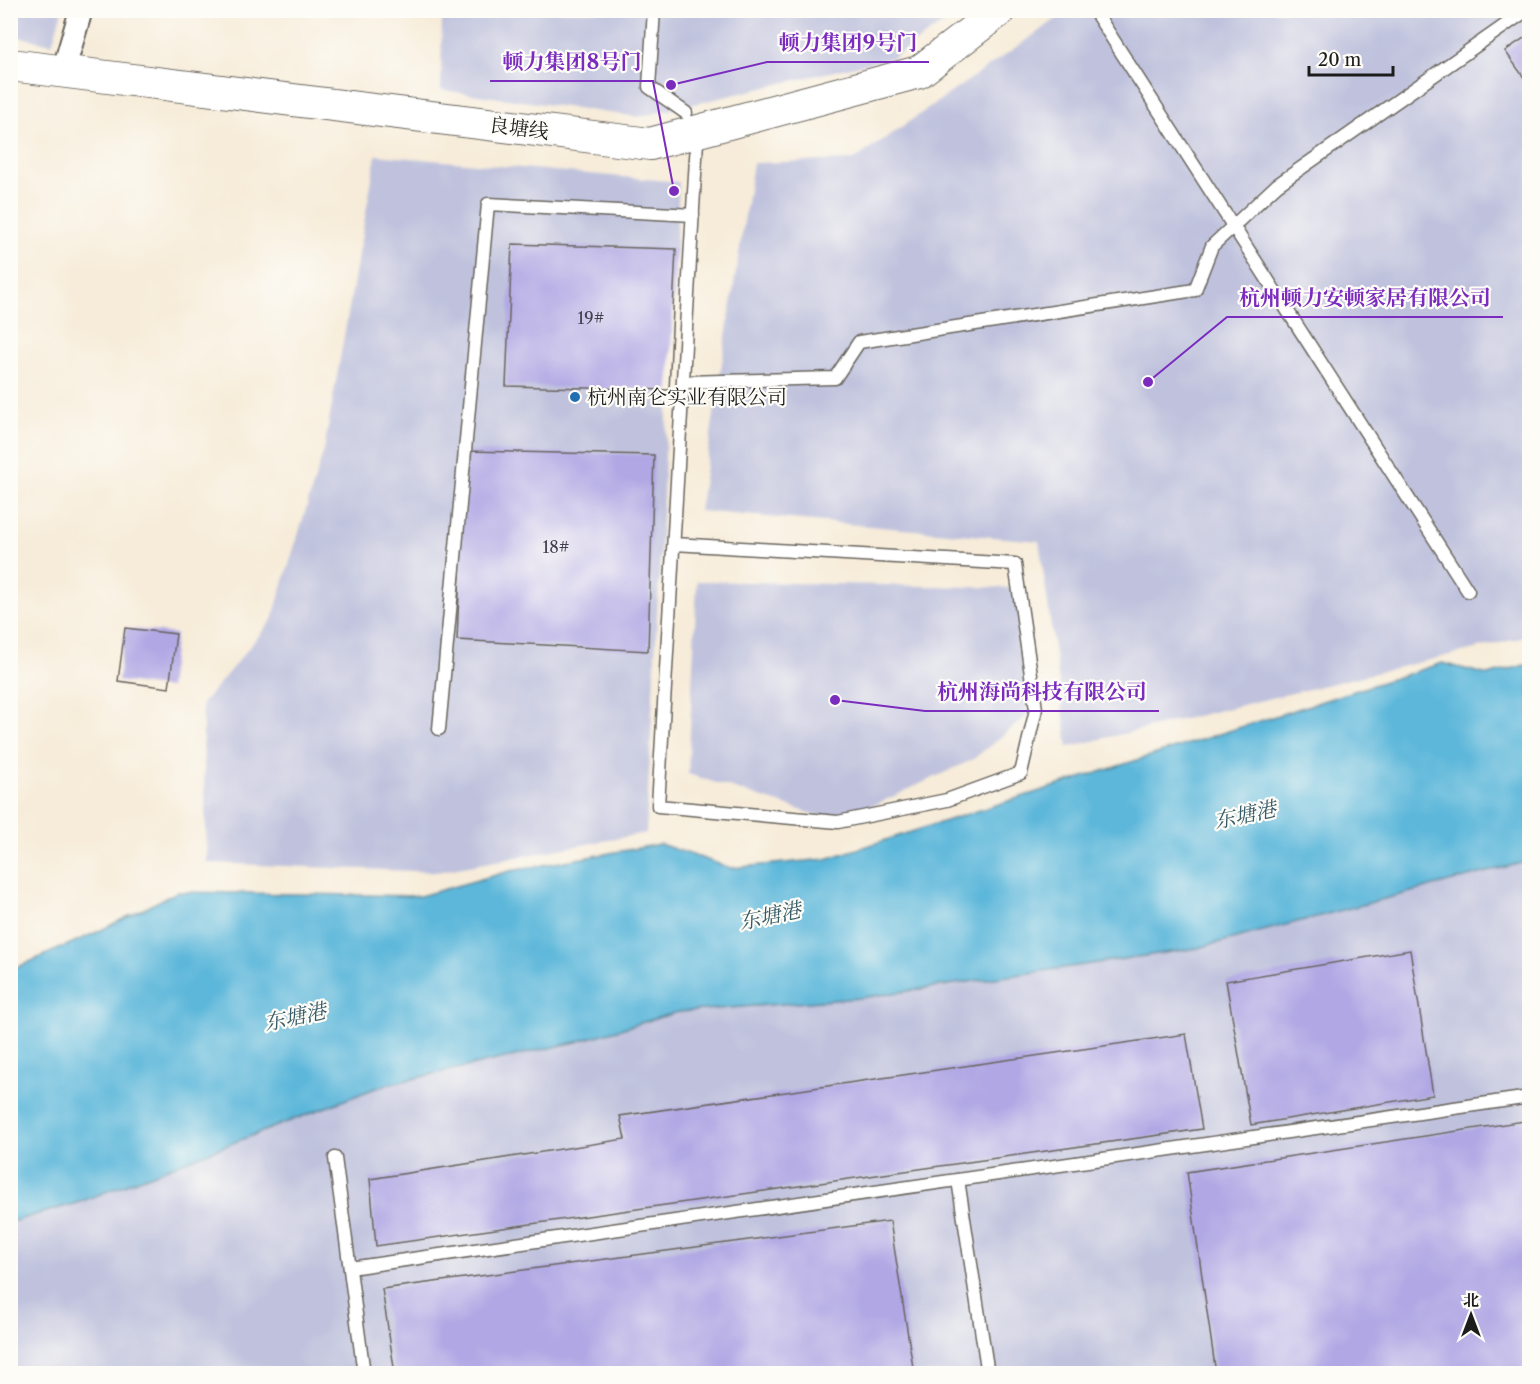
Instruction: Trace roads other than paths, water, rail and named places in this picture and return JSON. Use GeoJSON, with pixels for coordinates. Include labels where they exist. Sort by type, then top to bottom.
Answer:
{"type":"FeatureCollection","features":[{"type":"Feature","properties":{"kind":"main road","name":"良塘线"},"geometry":{"type":"LineString","coordinates":[[10,65],[650,144],[919,72],[1000,10]]}},
{"type":"Feature","properties":{"kind":"street"},"geometry":{"type":"LineString","coordinates":[[63,72],[81,10]]}},
{"type":"Feature","properties":{"kind":"lane"},"geometry":{"type":"LineString","coordinates":[[654,10],[649,87],[686,113]]}},
{"type":"Feature","properties":{"kind":"lane"},"geometry":{"type":"LineString","coordinates":[[1094,10],[1468,591]]}},
{"type":"Feature","properties":{"kind":"lane"},"geometry":{"type":"LineString","coordinates":[[684,382],[835,378],[859,342],[1195,290],[1212,246],[1277,185],[1527,10]]}},
{"type":"Feature","properties":{"kind":"lane"},"geometry":{"type":"LineString","coordinates":[[674,544],[1015,564],[1036,709],[1021,773],[947,801],[838,822],[658,806],[698,141]]}},
{"type":"Feature","properties":{"kind":"lane"},"geometry":{"type":"LineString","coordinates":[[439,729],[488,204],[693,215]]}},
{"type":"Feature","properties":{"kind":"lane"},"geometry":{"type":"LineString","coordinates":[[350,1268],[1530,1097]]}},
{"type":"Feature","properties":{"kind":"lane"},"geometry":{"type":"LineString","coordinates":[[335,1158],[364,1374]]}},
{"type":"Feature","properties":{"kind":"lane"},"geometry":{"type":"LineString","coordinates":[[958,1180],[988,1374]]}},
{"type":"Feature","properties":{"kind":"water","name":"东塘港"},"geometry":{"type":"Polygon","coordinates":[[[1442,663],[1488,675],[1529,664],[1529,861],[1198,948],[860,998],[678,1012],[576,1042],[381,1086],[77,1203],[11,1222],[11,970],[97,932],[177,892],[420,896],[510,871],[660,844],[731,868],[826,859],[1442,663]]]}},
{"type":"Feature","properties":{"kind":"place","name":"顿力集团9号门"},"geometry":{"type":"Point","coordinates":[671,85]}},
{"type":"Feature","properties":{"kind":"place","name":"顿力集团8号门"},"geometry":{"type":"Point","coordinates":[674,191]}},
{"type":"Feature","properties":{"kind":"place","name":"杭州顿力安顿家居有限公司"},"geometry":{"type":"Point","coordinates":[1148,382]}},
{"type":"Feature","properties":{"kind":"place","name":"杭州南仑实业有限公司"},"geometry":{"type":"Point","coordinates":[575,397]}},
{"type":"Feature","properties":{"kind":"place","name":"杭州海尚科技有限公司"},"geometry":{"type":"Point","coordinates":[835,700]}}]}
